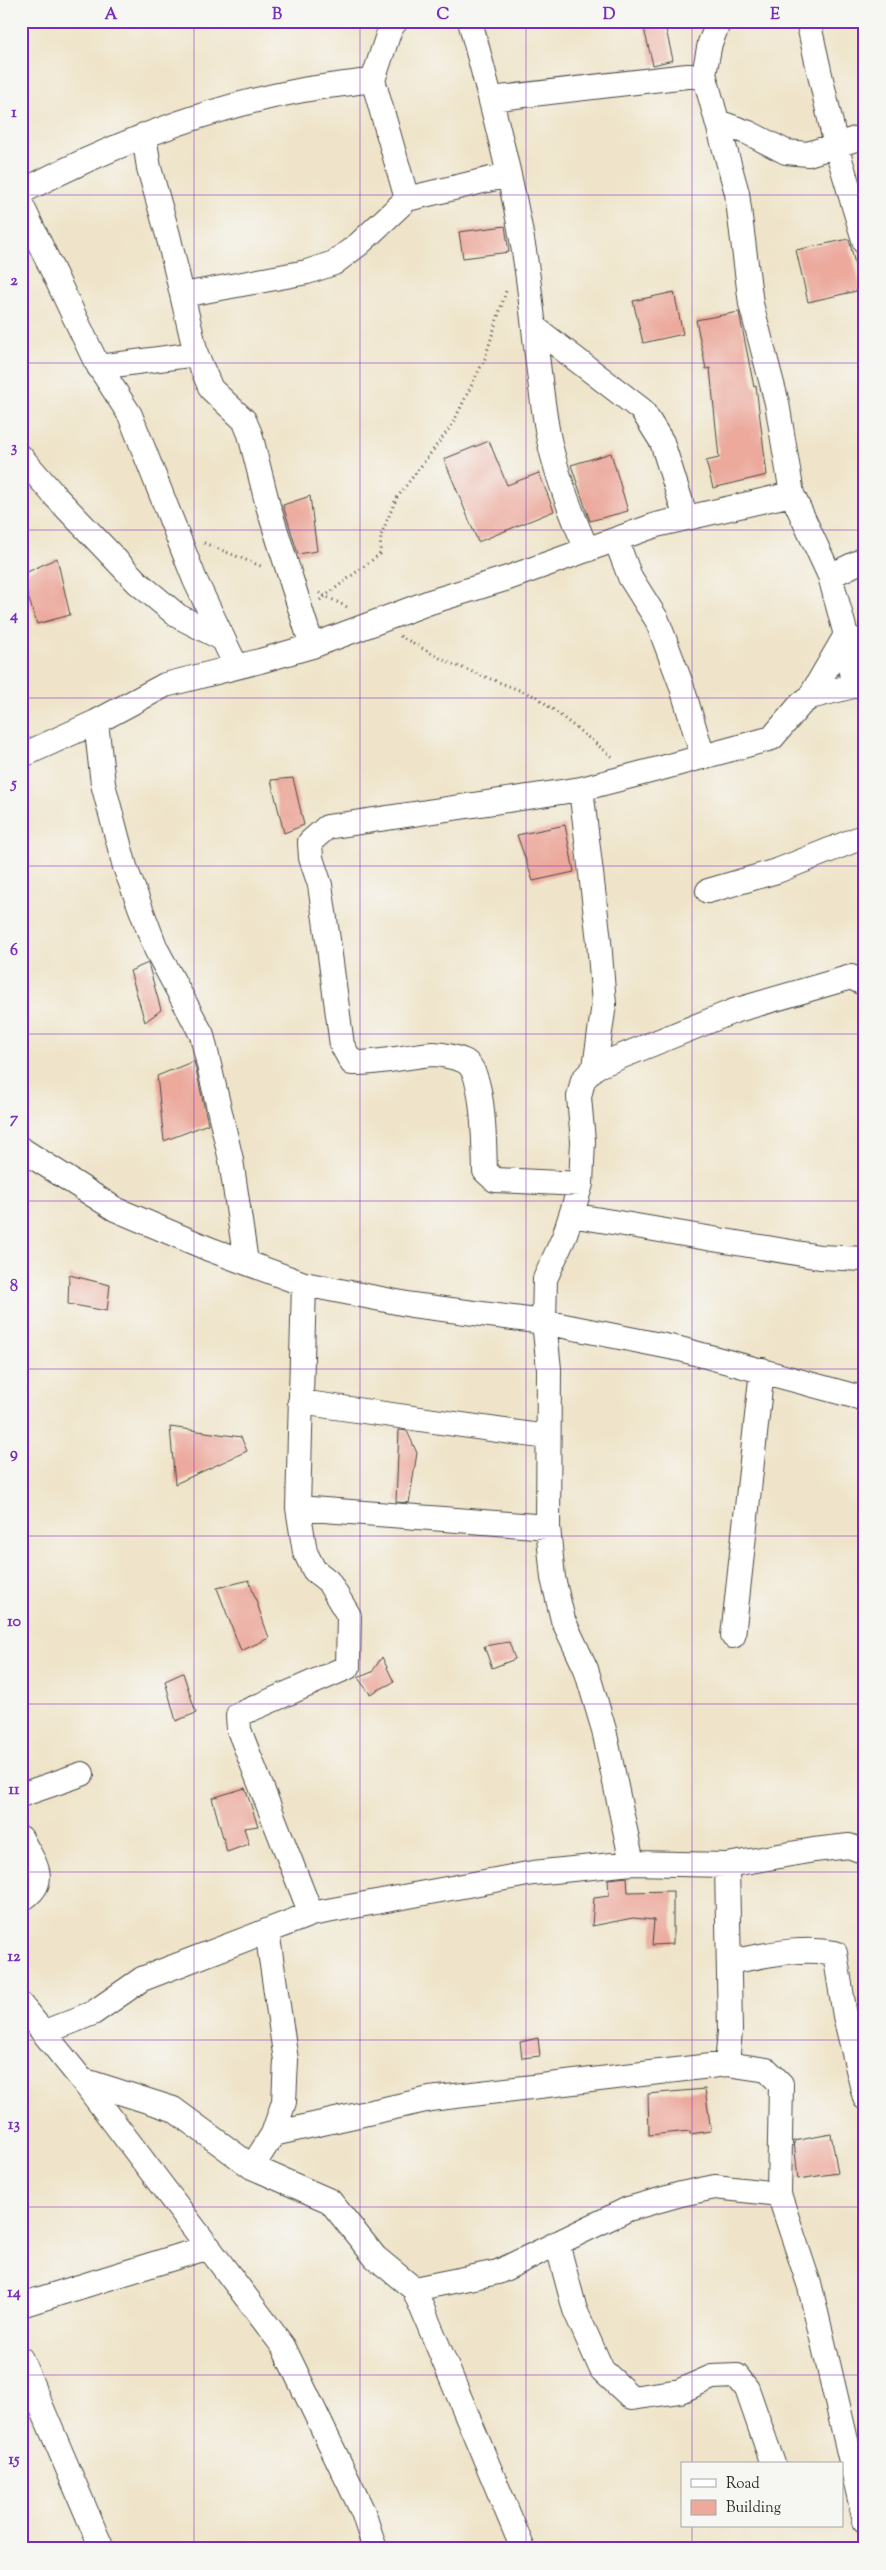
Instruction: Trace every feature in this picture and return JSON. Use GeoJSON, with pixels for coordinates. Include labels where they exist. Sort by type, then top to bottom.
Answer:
{"type":"FeatureCollection","features":[{"type":"Feature","properties":{"kind":"street"},"geometry":{"type":"LineString","coordinates":[[396,21],[390,29],[373,80],[407,199]]}},
{"type":"Feature","properties":{"kind":"street"},"geometry":{"type":"LineString","coordinates":[[470,21],[491,99],[524,250],[548,436],[569,508],[587,550]]}},
{"type":"Feature","properties":{"kind":"street"},"geometry":{"type":"LineString","coordinates":[[719,21],[710,43],[704,74],[737,193],[751,304],[776,403],[792,494],[830,576],[855,641],[859,685],[810,697]]}},
{"type":"Feature","properties":{"kind":"street"},"geometry":{"type":"LineString","coordinates":[[808,21],[836,146],[865,243]]}},
{"type":"Feature","properties":{"kind":"street"},"geometry":{"type":"LineString","coordinates":[[491,99],[704,74]]}},
{"type":"Feature","properties":{"kind":"street"},"geometry":{"type":"LineString","coordinates":[[21,192],[75,164],[144,135],[234,107],[297,91],[373,80]]}},
{"type":"Feature","properties":{"kind":"street"},"geometry":{"type":"LineString","coordinates":[[718,122],[749,132],[786,152],[808,154],[865,136]]}},
{"type":"Feature","properties":{"kind":"street"},"geometry":{"type":"LineString","coordinates":[[144,135],[149,168],[183,295],[196,354],[211,389],[244,420],[250,434],[268,506],[312,646]]}},
{"type":"Feature","properties":{"kind":"street"},"geometry":{"type":"LineString","coordinates":[[183,295],[307,272],[334,264],[359,244],[407,199],[508,175]]}},
{"type":"Feature","properties":{"kind":"street"},"geometry":{"type":"LineString","coordinates":[[21,204],[100,367],[130,416],[195,580],[236,666]]}},
{"type":"Feature","properties":{"kind":"street"},"geometry":{"type":"LineString","coordinates":[[534,327],[642,410],[662,442],[686,518]]}},
{"type":"Feature","properties":{"kind":"street"},"geometry":{"type":"LineString","coordinates":[[100,367],[196,354]]}},
{"type":"Feature","properties":{"kind":"street"},"geometry":{"type":"LineString","coordinates":[[21,457],[56,497],[137,582],[178,616],[223,639]]}},
{"type":"Feature","properties":{"kind":"street"},"geometry":{"type":"LineString","coordinates":[[21,756],[96,722],[165,685],[312,646],[430,602],[508,578],[656,524],[792,494]]}},
{"type":"Feature","properties":{"kind":"street"},"geometry":{"type":"LineString","coordinates":[[616,540],[630,577],[657,620],[681,684],[703,757]]}},
{"type":"Feature","properties":{"kind":"street"},"geometry":{"type":"LineString","coordinates":[[830,576],[865,559]]}},
{"type":"Feature","properties":{"kind":"street"},"geometry":{"type":"LineString","coordinates":[[581,1184],[495,1180],[486,1171],[481,1104],[474,1072],[466,1062],[435,1054],[374,1064],[352,1063],[342,1045],[320,885],[311,858],[310,842],[327,827],[582,789],[772,738],[800,705],[810,697],[855,641]]}},
{"type":"Feature","properties":{"kind":"street"},"geometry":{"type":"LineString","coordinates":[[96,722],[103,784],[124,868],[156,949],[202,1035],[231,1160],[246,1262]]}},
{"type":"Feature","properties":{"kind":"street"},"geometry":{"type":"LineString","coordinates":[[582,789],[604,1004],[595,1067]]}},
{"type":"Feature","properties":{"kind":"street"},"geometry":{"type":"LineString","coordinates":[[708,891],[777,871],[865,836]]}},
{"type":"Feature","properties":{"kind":"street"},"geometry":{"type":"LineString","coordinates":[[632,1863],[604,1730],[586,1669],[564,1620],[559,1603],[553,1578],[548,1527],[547,1438],[549,1369],[544,1322],[545,1279],[571,1215],[581,1184],[583,1141],[579,1097],[583,1080],[595,1067],[734,1011],[851,977],[865,984]]}},
{"type":"Feature","properties":{"kind":"street"},"geometry":{"type":"LineString","coordinates":[[21,1149],[115,1209],[304,1284],[412,1305],[544,1322],[680,1349],[865,1399]]}},
{"type":"Feature","properties":{"kind":"street"},"geometry":{"type":"LineString","coordinates":[[571,1215],[820,1257],[851,1260],[865,1259]]}},
{"type":"Feature","properties":{"kind":"street"},"geometry":{"type":"LineString","coordinates":[[304,1284],[298,1508],[306,1552],[314,1570],[328,1581],[349,1616],[348,1667],[238,1715],[239,1730],[311,1914]]}},
{"type":"Feature","properties":{"kind":"street"},"geometry":{"type":"LineString","coordinates":[[733,1636],[762,1370]]}},
{"type":"Feature","properties":{"kind":"street"},"geometry":{"type":"LineString","coordinates":[[300,1402],[547,1438]]}},
{"type":"Feature","properties":{"kind":"street"},"geometry":{"type":"LineString","coordinates":[[298,1508],[548,1527]]}},
{"type":"Feature","properties":{"kind":"street"},"geometry":{"type":"LineString","coordinates":[[21,1795],[82,1774]]}},
{"type":"Feature","properties":{"kind":"street"},"geometry":{"type":"LineString","coordinates":[[21,1838],[38,1872],[39,1882],[34,1892],[21,1900]]}},
{"type":"Feature","properties":{"kind":"street"},"geometry":{"type":"LineString","coordinates":[[30,2018],[93,2013],[142,1978],[311,1914],[532,1873],[632,1863],[727,1865],[849,1846],[865,1852]]}},
{"type":"Feature","properties":{"kind":"street"},"geometry":{"type":"LineString","coordinates":[[727,1865],[730,2031],[727,2064]]}},
{"type":"Feature","properties":{"kind":"street"},"geometry":{"type":"LineString","coordinates":[[252,2167],[273,2134],[284,2102],[286,2060],[267,1931]]}},
{"type":"Feature","properties":{"kind":"street"},"geometry":{"type":"LineString","coordinates":[[729,1962],[785,1952],[822,1950],[835,1953],[845,2016],[865,2098]]}},
{"type":"Feature","properties":{"kind":"street"},"geometry":{"type":"LineString","coordinates":[[30,2018],[82,2080],[283,2346],[363,2512],[375,2549]]}},
{"type":"Feature","properties":{"kind":"street"},"geometry":{"type":"LineString","coordinates":[[273,2134],[430,2099],[727,2064],[767,2070],[781,2084],[780,2194],[810,2287],[865,2521]]}},
{"type":"Feature","properties":{"kind":"street"},"geometry":{"type":"LineString","coordinates":[[82,2080],[173,2109],[252,2167],[330,2201],[376,2257],[414,2289],[522,2549]]}},
{"type":"Feature","properties":{"kind":"street"},"geometry":{"type":"LineString","coordinates":[[414,2289],[498,2272],[628,2210],[690,2193],[715,2187],[780,2194]]}},
{"type":"Feature","properties":{"kind":"street"},"geometry":{"type":"LineString","coordinates":[[557,2243],[576,2310],[602,2370],[632,2398],[680,2392],[712,2377],[737,2376],[747,2390],[772,2462]]}},
{"type":"Feature","properties":{"kind":"street"},"geometry":{"type":"LineString","coordinates":[[21,2305],[209,2247]]}},
{"type":"Feature","properties":{"kind":"street"},"geometry":{"type":"LineString","coordinates":[[21,2359],[102,2549]]}},
{"type":"Feature","properties":{"kind":"path"},"geometry":{"type":"LineString","coordinates":[[316,604],[380,554],[381,535],[396,500],[452,425],[481,367],[507,288]]}},
{"type":"Feature","properties":{"kind":"path"},"geometry":{"type":"LineString","coordinates":[[195,539],[267,569]]}},
{"type":"Feature","properties":{"kind":"path"},"geometry":{"type":"LineString","coordinates":[[310,589],[352,610]]}},
{"type":"Feature","properties":{"kind":"path"},"geometry":{"type":"LineString","coordinates":[[394,633],[447,662],[537,697],[621,764]]}},
{"type":"Feature","properties":{"kind":"building"},"geometry":{"type":"Polygon","coordinates":[[[642,21],[664,21],[673,60],[653,65],[642,21]]]}},
{"type":"Feature","properties":{"kind":"building"},"geometry":{"type":"Polygon","coordinates":[[[505,226],[509,252],[463,258],[459,232],[505,226]]]}},
{"type":"Feature","properties":{"kind":"building"},"geometry":{"type":"Polygon","coordinates":[[[849,239],[861,290],[808,302],[796,250],[849,239]]]}},
{"type":"Feature","properties":{"kind":"building"},"geometry":{"type":"Polygon","coordinates":[[[674,292],[683,334],[643,343],[633,301],[674,292]]]}},
{"type":"Feature","properties":{"kind":"building"},"geometry":{"type":"Polygon","coordinates":[[[739,312],[754,387],[756,386],[767,475],[713,488],[706,461],[719,458],[710,368],[706,369],[696,320],[739,312]]]}},
{"type":"Feature","properties":{"kind":"building"},"geometry":{"type":"Polygon","coordinates":[[[489,441],[507,485],[539,473],[554,511],[478,542],[444,459],[489,441]]]}},
{"type":"Feature","properties":{"kind":"building"},"geometry":{"type":"Polygon","coordinates":[[[611,453],[628,511],[590,521],[571,465],[611,453]]]}},
{"type":"Feature","properties":{"kind":"building"},"geometry":{"type":"Polygon","coordinates":[[[310,496],[317,551],[298,554],[283,505],[310,496]]]}},
{"type":"Feature","properties":{"kind":"building"},"geometry":{"type":"Polygon","coordinates":[[[57,558],[70,615],[37,624],[21,575],[57,558]]]}},
{"type":"Feature","properties":{"kind":"building"},"geometry":{"type":"Polygon","coordinates":[[[293,778],[304,825],[284,833],[271,780],[293,778]]]}},
{"type":"Feature","properties":{"kind":"building"},"geometry":{"type":"Polygon","coordinates":[[[565,825],[574,872],[533,881],[517,835],[565,825]]]}},
{"type":"Feature","properties":{"kind":"building"},"geometry":{"type":"Polygon","coordinates":[[[148,963],[161,1010],[145,1022],[130,971],[148,963]]]}},
{"type":"Feature","properties":{"kind":"building"},"geometry":{"type":"Polygon","coordinates":[[[194,1061],[208,1124],[164,1141],[157,1076],[194,1061]]]}},
{"type":"Feature","properties":{"kind":"building"},"geometry":{"type":"Polygon","coordinates":[[[69,1275],[110,1285],[107,1311],[68,1304],[69,1275]]]}},
{"type":"Feature","properties":{"kind":"building"},"geometry":{"type":"Polygon","coordinates":[[[170,1427],[241,1437],[247,1451],[175,1484],[170,1427]]]}},
{"type":"Feature","properties":{"kind":"building"},"geometry":{"type":"Polygon","coordinates":[[[399,1430],[407,1431],[417,1453],[409,1503],[396,1502],[399,1430]]]}},
{"type":"Feature","properties":{"kind":"building"},"geometry":{"type":"Polygon","coordinates":[[[249,1580],[269,1638],[241,1651],[217,1588],[249,1580]]]}},
{"type":"Feature","properties":{"kind":"building"},"geometry":{"type":"Polygon","coordinates":[[[509,1642],[515,1659],[492,1668],[484,1646],[509,1642]]]}},
{"type":"Feature","properties":{"kind":"building"},"geometry":{"type":"Polygon","coordinates":[[[382,1657],[394,1682],[370,1694],[358,1678],[372,1672],[382,1657]]]}},
{"type":"Feature","properties":{"kind":"building"},"geometry":{"type":"Polygon","coordinates":[[[183,1673],[196,1713],[176,1721],[165,1681],[183,1673]]]}},
{"type":"Feature","properties":{"kind":"building"},"geometry":{"type":"Polygon","coordinates":[[[245,1788],[258,1826],[244,1828],[249,1844],[227,1852],[212,1798],[245,1788]]]}},
{"type":"Feature","properties":{"kind":"building"},"geometry":{"type":"Polygon","coordinates":[[[627,1877],[628,1892],[673,1891],[673,1944],[652,1945],[654,1920],[633,1918],[592,1926],[594,1898],[609,1896],[608,1879],[627,1877]]]}},
{"type":"Feature","properties":{"kind":"building"},"geometry":{"type":"Polygon","coordinates":[[[538,2038],[540,2056],[522,2058],[520,2042],[538,2038]]]}},
{"type":"Feature","properties":{"kind":"building"},"geometry":{"type":"Polygon","coordinates":[[[705,2089],[711,2131],[690,2134],[690,2131],[649,2135],[648,2094],[705,2089]]]}},
{"type":"Feature","properties":{"kind":"building"},"geometry":{"type":"Polygon","coordinates":[[[831,2134],[838,2173],[798,2179],[794,2141],[831,2134]]]}}]}
